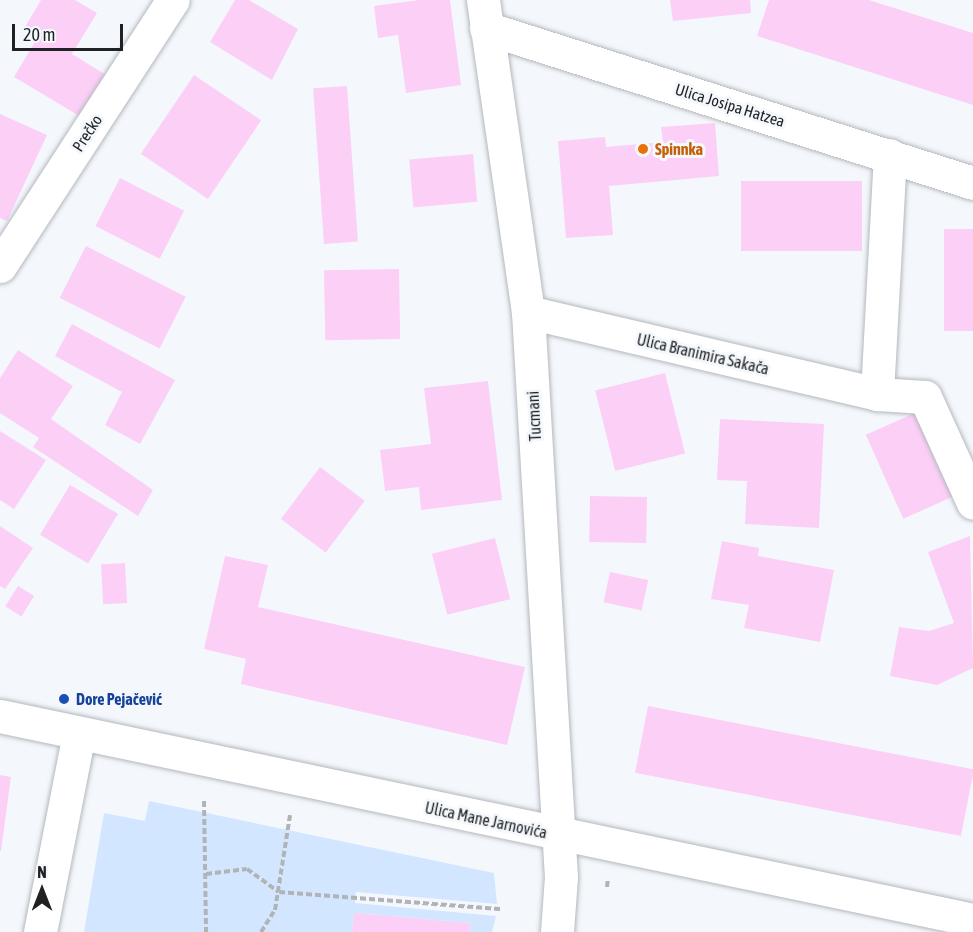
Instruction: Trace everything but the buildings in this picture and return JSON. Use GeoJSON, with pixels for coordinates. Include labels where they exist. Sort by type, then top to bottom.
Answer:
{"type":"FeatureCollection","features":[{"type":"Feature","properties":{"kind":"street","name":"Prečko"},"geometry":{"type":"LineString","coordinates":[[0,267],[173,0]]}},
{"type":"Feature","properties":{"kind":"street","name":"Ulica Josipa Hatzea"},"geometry":{"type":"LineString","coordinates":[[484,14],[973,183]]}},
{"type":"Feature","properties":{"kind":"street","name":"Tucmani"},"geometry":{"type":"LineString","coordinates":[[484,14],[528,312],[558,835],[557,932]]}},
{"type":"Feature","properties":{"kind":"street"},"geometry":{"type":"LineString","coordinates":[[877,394],[890,155]]}},
{"type":"Feature","properties":{"kind":"street","name":"Ulica Branimira Sakača"},"geometry":{"type":"LineString","coordinates":[[528,312],[877,394],[925,397],[973,503]]}},
{"type":"Feature","properties":{"kind":"street","name":"Ulica Mane Jarnovića"},"geometry":{"type":"LineString","coordinates":[[0,716],[558,835],[973,920]]}},
{"type":"Feature","properties":{"kind":"street"},"geometry":{"type":"LineString","coordinates":[[40,932],[79,733]]}},
{"type":"Feature","properties":{"kind":"path"},"geometry":{"type":"LineString","coordinates":[[204,801],[206,932]]}},
{"type":"Feature","properties":{"kind":"path"},"geometry":{"type":"LineString","coordinates":[[261,932],[279,892],[290,815]]}},
{"type":"Feature","properties":{"kind":"path"},"geometry":{"type":"LineString","coordinates":[[206,874],[248,869],[279,892],[502,909]]}},
{"type":"Feature","properties":{"kind":"shaded area"},"geometry":{"type":"Polygon","coordinates":[[[149,801],[494,873],[497,904],[356,892],[355,903],[496,916],[492,932],[469,932],[470,923],[354,913],[352,932],[84,932],[104,813],[145,821],[149,801]]]}},
{"type":"Feature","properties":{"kind":"place","name":"Spinnka"},"geometry":{"type":"Point","coordinates":[643,149]}},
{"type":"Feature","properties":{"kind":"place","name":"Dore Pejačević"},"geometry":{"type":"Point","coordinates":[64,699]}}]}
